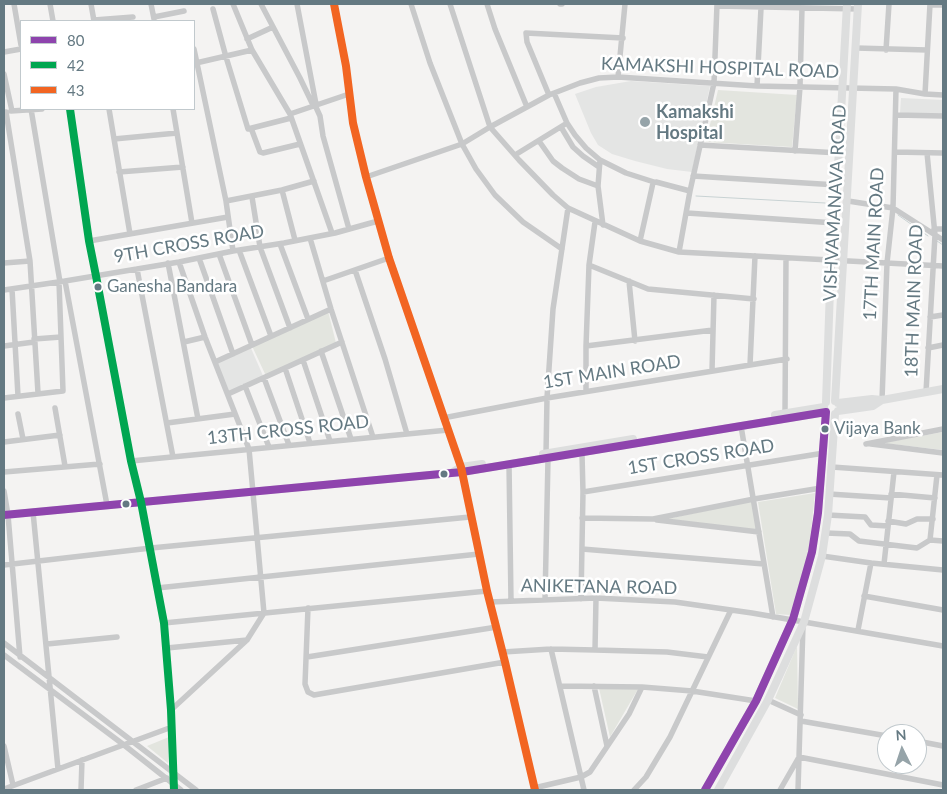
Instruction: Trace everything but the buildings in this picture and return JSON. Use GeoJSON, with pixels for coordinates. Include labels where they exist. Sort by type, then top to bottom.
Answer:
{"type":"FeatureCollection","features":[{"type":"Feature","properties":{"kind":"main road","name":"VISHVAMANAVA ROAD"},"geometry":{"type":"LineString","coordinates":[[705,790],[756,701],[793,619],[812,552],[824,453],[831,260],[835,223],[846,6]]}},
{"type":"Feature","properties":{"kind":"main road","name":"VISHVAMANAVA ROAD"},"geometry":{"type":"LineString","coordinates":[[718,790],[768,700],[804,622],[822,556],[828,515],[837,407],[858,6]]}},
{"type":"Feature","properties":{"kind":"main road"},"geometry":{"type":"LineString","coordinates":[[825,407],[831,415],[837,407],[875,399],[882,400],[943,389]]}},
{"type":"Feature","properties":{"kind":"main road"},"geometry":{"type":"LineString","coordinates":[[461,470],[509,464],[547,456],[582,454],[741,426],[825,407],[830,400],[837,407]]}},
{"type":"Feature","properties":{"kind":"main road"},"geometry":{"type":"LineString","coordinates":[[6,515],[451,473],[825,407]]}},
{"type":"Feature","properties":{"kind":"street"},"geometry":{"type":"LineString","coordinates":[[14,4],[20,41]]}},
{"type":"Feature","properties":{"kind":"street"},"geometry":{"type":"LineString","coordinates":[[50,4],[53,20]]}},
{"type":"Feature","properties":{"kind":"street"},"geometry":{"type":"LineString","coordinates":[[91,4],[94,20]]}},
{"type":"Feature","properties":{"kind":"street"},"geometry":{"type":"LineString","coordinates":[[152,4],[154,19],[184,11]]}},
{"type":"Feature","properties":{"kind":"street"},"geometry":{"type":"LineString","coordinates":[[233,4],[252,50],[290,116],[332,233]]}},
{"type":"Feature","properties":{"kind":"street"},"geometry":{"type":"LineString","coordinates":[[261,4],[320,116],[323,136],[349,229]]}},
{"type":"Feature","properties":{"kind":"street"},"geometry":{"type":"LineString","coordinates":[[298,4],[314,105]]}},
{"type":"Feature","properties":{"kind":"street"},"geometry":{"type":"LineString","coordinates":[[334,4],[346,66],[353,123],[366,177],[389,258],[461,470],[470,517],[534,789],[581,777],[590,772],[629,714],[642,687]]}},
{"type":"Feature","properties":{"kind":"street"},"geometry":{"type":"LineString","coordinates":[[411,4],[430,63],[462,144],[476,169],[495,195],[523,222],[562,249]]}},
{"type":"Feature","properties":{"kind":"street"},"geometry":{"type":"LineString","coordinates":[[450,4],[490,127],[552,195],[568,208],[640,241],[679,252],[943,266]]}},
{"type":"Feature","properties":{"kind":"street"},"geometry":{"type":"LineString","coordinates":[[487,4],[494,29],[527,107]]}},
{"type":"Feature","properties":{"kind":"street"},"geometry":{"type":"LineString","coordinates":[[618,77],[625,4]]}},
{"type":"Feature","properties":{"kind":"street"},"geometry":{"type":"LineString","coordinates":[[886,50],[889,4]]}},
{"type":"Feature","properties":{"kind":"street"},"geometry":{"type":"LineString","coordinates":[[925,94],[930,4],[943,5]]}},
{"type":"Feature","properties":{"kind":"street"},"geometry":{"type":"LineString","coordinates":[[679,252],[714,83],[717,5],[761,8],[858,6]]}},
{"type":"Feature","properties":{"kind":"street"},"geometry":{"type":"LineString","coordinates":[[757,86],[761,8]]}},
{"type":"Feature","properties":{"kind":"street"},"geometry":{"type":"LineString","coordinates":[[795,151],[800,87],[802,8]]}},
{"type":"Feature","properties":{"kind":"street"},"geometry":{"type":"LineString","coordinates":[[213,9],[248,128],[251,128],[260,152],[263,153],[300,144]]}},
{"type":"Feature","properties":{"kind":"street"},"geometry":{"type":"LineString","coordinates":[[104,20],[133,17]]}},
{"type":"Feature","properties":{"kind":"street"},"geometry":{"type":"LineString","coordinates":[[247,38],[273,27]]}},
{"type":"Feature","properties":{"kind":"street"},"geometry":{"type":"LineString","coordinates":[[623,38],[526,33],[527,42],[567,123],[586,148],[600,160],[626,173],[690,192]]}},
{"type":"Feature","properties":{"kind":"street"},"geometry":{"type":"LineString","coordinates":[[4,52],[20,47]]}},
{"type":"Feature","properties":{"kind":"street"},"geometry":{"type":"LineString","coordinates":[[856,48],[927,50]]}},
{"type":"Feature","properties":{"kind":"street"},"geometry":{"type":"LineString","coordinates":[[196,63],[252,50]]}},
{"type":"Feature","properties":{"kind":"street"},"geometry":{"type":"LineString","coordinates":[[195,56],[236,250],[271,336]]}},
{"type":"Feature","properties":{"kind":"street"},"geometry":{"type":"LineString","coordinates":[[4,74],[7,112],[30,261],[38,393]]}},
{"type":"Feature","properties":{"kind":"street","name":"KAMAKSHI HOSPITAL ROAD"},"geometry":{"type":"LineString","coordinates":[[366,177],[462,144],[552,94],[599,78],[618,77],[757,86],[896,89],[943,95]]}},
{"type":"Feature","properties":{"kind":"street","name":"17TH MAIN ROAD"},"geometry":{"type":"LineString","coordinates":[[882,400],[887,263],[893,208],[896,89]]}},
{"type":"Feature","properties":{"kind":"street"},"geometry":{"type":"LineString","coordinates":[[195,93],[202,92]]}},
{"type":"Feature","properties":{"kind":"street"},"geometry":{"type":"LineString","coordinates":[[251,128],[349,94]]}},
{"type":"Feature","properties":{"kind":"street"},"geometry":{"type":"LineString","coordinates":[[7,112],[23,110]]}},
{"type":"Feature","properties":{"kind":"street"},"geometry":{"type":"LineString","coordinates":[[31,110],[61,282],[107,505]]}},
{"type":"Feature","properties":{"kind":"street"},"geometry":{"type":"LineString","coordinates":[[70,110],[88,241],[164,623],[171,710],[174,787]]}},
{"type":"Feature","properties":{"kind":"street"},"geometry":{"type":"LineString","coordinates":[[109,110],[130,234]]}},
{"type":"Feature","properties":{"kind":"street"},"geometry":{"type":"LineString","coordinates":[[173,110],[192,223]]}},
{"type":"Feature","properties":{"kind":"street"},"geometry":{"type":"LineString","coordinates":[[896,115],[943,116]]}},
{"type":"Feature","properties":{"kind":"street"},"geometry":{"type":"LineString","coordinates":[[514,155],[539,142],[567,123]]}},
{"type":"Feature","properties":{"kind":"street"},"geometry":{"type":"LineString","coordinates":[[561,127],[573,147],[599,167]]}},
{"type":"Feature","properties":{"kind":"street"},"geometry":{"type":"LineString","coordinates":[[114,140],[177,133]]}},
{"type":"Feature","properties":{"kind":"street"},"geometry":{"type":"LineString","coordinates":[[539,142],[562,168],[579,179],[598,186]]}},
{"type":"Feature","properties":{"kind":"street"},"geometry":{"type":"LineString","coordinates":[[700,145],[838,153]]}},
{"type":"Feature","properties":{"kind":"street"},"geometry":{"type":"LineString","coordinates":[[894,152],[943,153]]}},
{"type":"Feature","properties":{"kind":"street","name":"18TH MAIN ROAD"},"geometry":{"type":"LineString","coordinates":[[926,392],[934,232],[927,153]]}},
{"type":"Feature","properties":{"kind":"street"},"geometry":{"type":"LineString","coordinates":[[600,160],[598,186],[603,225]]}},
{"type":"Feature","properties":{"kind":"street"},"geometry":{"type":"LineString","coordinates":[[120,172],[183,167]]}},
{"type":"Feature","properties":{"kind":"street"},"geometry":{"type":"LineString","coordinates":[[694,176],[837,185]]}},
{"type":"Feature","properties":{"kind":"street"},"geometry":{"type":"LineString","coordinates":[[226,200],[252,197],[314,181]]}},
{"type":"Feature","properties":{"kind":"street"},"geometry":{"type":"LineString","coordinates":[[640,241],[654,182]]}},
{"type":"Feature","properties":{"kind":"street"},"geometry":{"type":"LineString","coordinates":[[282,190],[295,240]]}},
{"type":"Feature","properties":{"kind":"street"},"geometry":{"type":"LineString","coordinates":[[252,197],[260,247],[290,328]]}},
{"type":"Feature","properties":{"kind":"street"},"geometry":{"type":"LineString","coordinates":[[848,201],[893,208],[934,232],[943,240]]}},
{"type":"Feature","properties":{"kind":"street"},"geometry":{"type":"LineString","coordinates":[[546,600],[546,398],[553,310],[568,208]]}},
{"type":"Feature","properties":{"kind":"street"},"geometry":{"type":"LineString","coordinates":[[687,213],[835,223]]}},
{"type":"Feature","properties":{"kind":"street"},"geometry":{"type":"LineString","coordinates":[[88,241],[228,217]]}},
{"type":"Feature","properties":{"kind":"street","name":"9TH CROSS ROAD"},"geometry":{"type":"LineString","coordinates":[[4,290],[280,244],[378,221]]}},
{"type":"Feature","properties":{"kind":"street"},"geometry":{"type":"LineString","coordinates":[[586,392],[589,265],[595,222]]}},
{"type":"Feature","properties":{"kind":"street"},"geometry":{"type":"LineString","coordinates":[[934,232],[943,229]]}},
{"type":"Feature","properties":{"kind":"street"},"geometry":{"type":"LineString","coordinates":[[310,238],[373,437]]}},
{"type":"Feature","properties":{"kind":"street"},"geometry":{"type":"LineString","coordinates":[[280,244],[308,319]]}},
{"type":"Feature","properties":{"kind":"street"},"geometry":{"type":"LineString","coordinates":[[219,254],[252,345]]}},
{"type":"Feature","properties":{"kind":"street"},"geometry":{"type":"LineString","coordinates":[[750,365],[755,256]]}},
{"type":"Feature","properties":{"kind":"street"},"geometry":{"type":"LineString","coordinates":[[199,258],[233,354]]}},
{"type":"Feature","properties":{"kind":"street"},"geometry":{"type":"LineString","coordinates":[[323,282],[389,258]]}},
{"type":"Feature","properties":{"kind":"street","name":"1ST CROSS ROAD"},"geometry":{"type":"LineString","coordinates":[[785,413],[786,258]]}},
{"type":"Feature","properties":{"kind":"street"},"geometry":{"type":"LineString","coordinates":[[4,263],[30,261]]}},
{"type":"Feature","properties":{"kind":"street"},"geometry":{"type":"LineString","coordinates":[[171,710],[246,640],[264,613],[249,449],[205,337],[179,262]]}},
{"type":"Feature","properties":{"kind":"street"},"geometry":{"type":"LineString","coordinates":[[168,263],[198,419]]}},
{"type":"Feature","properties":{"kind":"street"},"geometry":{"type":"LineString","coordinates":[[589,265],[648,289],[754,298]]}},
{"type":"Feature","properties":{"kind":"street"},"geometry":{"type":"LineString","coordinates":[[137,268],[174,457]]}},
{"type":"Feature","properties":{"kind":"street"},"geometry":{"type":"LineString","coordinates":[[355,270],[408,434]]}},
{"type":"Feature","properties":{"kind":"street"},"geometry":{"type":"LineString","coordinates":[[629,281],[636,341]]}},
{"type":"Feature","properties":{"kind":"street"},"geometry":{"type":"LineString","coordinates":[[4,398],[63,390],[61,282]]}},
{"type":"Feature","properties":{"kind":"street"},"geometry":{"type":"LineString","coordinates":[[12,289],[18,396]]}},
{"type":"Feature","properties":{"kind":"street"},"geometry":{"type":"LineString","coordinates":[[712,372],[714,295]]}},
{"type":"Feature","properties":{"kind":"street"},"geometry":{"type":"LineString","coordinates":[[215,362],[331,309]]}},
{"type":"Feature","properties":{"kind":"street"},"geometry":{"type":"LineString","coordinates":[[930,317],[943,315]]}},
{"type":"Feature","properties":{"kind":"street"},"geometry":{"type":"LineString","coordinates":[[586,346],[713,330]]}},
{"type":"Feature","properties":{"kind":"street"},"geometry":{"type":"LineString","coordinates":[[4,346],[61,336]]}},
{"type":"Feature","properties":{"kind":"street"},"geometry":{"type":"LineString","coordinates":[[184,342],[205,337]]}},
{"type":"Feature","properties":{"kind":"street"},"geometry":{"type":"LineString","coordinates":[[228,394],[342,342]]}},
{"type":"Feature","properties":{"kind":"street"},"geometry":{"type":"LineString","coordinates":[[928,348],[943,345]]}},
{"type":"Feature","properties":{"kind":"street"},"geometry":{"type":"LineString","coordinates":[[321,351],[351,439]]}},
{"type":"Feature","properties":{"kind":"street","name":"1ST MAIN ROAD"},"geometry":{"type":"LineString","coordinates":[[444,418],[546,398],[786,359]]}},
{"type":"Feature","properties":{"kind":"street"},"geometry":{"type":"LineString","coordinates":[[303,360],[330,441]]}},
{"type":"Feature","properties":{"kind":"street"},"geometry":{"type":"LineString","coordinates":[[285,368],[310,443]]}},
{"type":"Feature","properties":{"kind":"street"},"geometry":{"type":"LineString","coordinates":[[264,378],[289,445]]}},
{"type":"Feature","properties":{"kind":"street"},"geometry":{"type":"LineString","coordinates":[[245,386],[269,447]]}},
{"type":"Feature","properties":{"kind":"street"},"geometry":{"type":"LineString","coordinates":[[55,408],[65,466]]}},
{"type":"Feature","properties":{"kind":"street"},"geometry":{"type":"LineString","coordinates":[[18,414],[23,439]]}},
{"type":"Feature","properties":{"kind":"street"},"geometry":{"type":"LineString","coordinates":[[167,423],[235,414]]}},
{"type":"Feature","properties":{"kind":"street"},"geometry":{"type":"LineString","coordinates":[[741,426],[773,616]]}},
{"type":"Feature","properties":{"kind":"street"},"geometry":{"type":"LineString","coordinates":[[943,429],[866,444],[943,453]]}},
{"type":"Feature","properties":{"kind":"street","name":"13TH CROSS ROAD"},"geometry":{"type":"LineString","coordinates":[[131,461],[448,430]]}},
{"type":"Feature","properties":{"kind":"street"},"geometry":{"type":"LineString","coordinates":[[4,442],[60,435]]}},
{"type":"Feature","properties":{"kind":"street","name":"1ST CROSS ROAD"},"geometry":{"type":"LineString","coordinates":[[583,492],[824,453]]}},
{"type":"Feature","properties":{"kind":"street"},"geometry":{"type":"LineString","coordinates":[[581,599],[582,454]]}},
{"type":"Feature","properties":{"kind":"street"},"geometry":{"type":"LineString","coordinates":[[4,472],[100,464]]}},
{"type":"Feature","properties":{"kind":"street"},"geometry":{"type":"LineString","coordinates":[[509,464],[510,601]]}},
{"type":"Feature","properties":{"kind":"street"},"geometry":{"type":"LineString","coordinates":[[832,467],[940,475],[934,498],[930,540]]}},
{"type":"Feature","properties":{"kind":"street"},"geometry":{"type":"LineString","coordinates":[[884,564],[894,472]]}},
{"type":"Feature","properties":{"kind":"street"},"geometry":{"type":"LineString","coordinates":[[653,519],[821,488]]}},
{"type":"Feature","properties":{"kind":"street"},"geometry":{"type":"LineString","coordinates":[[4,491],[21,656],[16,664]]}},
{"type":"Feature","properties":{"kind":"street"},"geometry":{"type":"LineString","coordinates":[[829,494],[934,498]]}},
{"type":"Feature","properties":{"kind":"street"},"geometry":{"type":"LineString","coordinates":[[33,512],[52,691],[58,769]]}},
{"type":"Feature","properties":{"kind":"street"},"geometry":{"type":"LineString","coordinates":[[828,515],[865,517],[871,525],[906,524],[917,519],[932,519]]}},
{"type":"Feature","properties":{"kind":"street"},"geometry":{"type":"LineString","coordinates":[[4,565],[150,548],[470,517]]}},
{"type":"Feature","properties":{"kind":"street"},"geometry":{"type":"LineString","coordinates":[[582,518],[653,519],[759,532]]}},
{"type":"Feature","properties":{"kind":"street"},"geometry":{"type":"LineString","coordinates":[[826,533],[850,534],[859,541],[917,548],[930,540],[943,541]]}},
{"type":"Feature","properties":{"kind":"street"},"geometry":{"type":"LineString","coordinates":[[582,549],[764,564]]}},
{"type":"Feature","properties":{"kind":"street"},"geometry":{"type":"LineString","coordinates":[[157,588],[479,554]]}},
{"type":"Feature","properties":{"kind":"street"},"geometry":{"type":"LineString","coordinates":[[822,556],[943,570]]}},
{"type":"Feature","properties":{"kind":"street"},"geometry":{"type":"LineString","coordinates":[[858,630],[870,563]]}},
{"type":"Feature","properties":{"kind":"street"},"geometry":{"type":"LineString","coordinates":[[164,623],[487,591]]}},
{"type":"Feature","properties":{"kind":"street"},"geometry":{"type":"LineString","coordinates":[[864,596],[943,610]]}},
{"type":"Feature","properties":{"kind":"street"},"geometry":{"type":"LineString","coordinates":[[595,650],[596,598]]}},
{"type":"Feature","properties":{"kind":"street","name":"ANIKETANA ROAD"},"geometry":{"type":"LineString","coordinates":[[490,602],[596,598],[674,602],[793,619],[943,646]]}},
{"type":"Feature","properties":{"kind":"street"},"geometry":{"type":"LineString","coordinates":[[308,608],[306,684],[308,692],[314,695],[505,662]]}},
{"type":"Feature","properties":{"kind":"street"},"geometry":{"type":"LineString","coordinates":[[634,790],[646,777],[670,737],[731,610]]}},
{"type":"Feature","properties":{"kind":"street"},"geometry":{"type":"LineString","coordinates":[[798,790],[804,622]]}},
{"type":"Feature","properties":{"kind":"street"},"geometry":{"type":"LineString","coordinates":[[306,657],[497,626]]}},
{"type":"Feature","properties":{"kind":"street"},"geometry":{"type":"LineString","coordinates":[[47,644],[117,638]]}},
{"type":"Feature","properties":{"kind":"street"},"geometry":{"type":"LineString","coordinates":[[167,648],[246,640]]}},
{"type":"Feature","properties":{"kind":"street"},"geometry":{"type":"LineString","coordinates":[[4,642],[196,790]]}},
{"type":"Feature","properties":{"kind":"street"},"geometry":{"type":"LineString","coordinates":[[503,652],[551,649],[595,650],[667,652],[708,657]]}},
{"type":"Feature","properties":{"kind":"street"},"geometry":{"type":"LineString","coordinates":[[551,649],[584,790]]}},
{"type":"Feature","properties":{"kind":"street"},"geometry":{"type":"LineString","coordinates":[[4,655],[124,745],[166,778],[174,787],[181,790]]}},
{"type":"Feature","properties":{"kind":"street"},"geometry":{"type":"LineString","coordinates":[[560,686],[642,687],[692,691],[756,701]]}},
{"type":"Feature","properties":{"kind":"street"},"geometry":{"type":"LineString","coordinates":[[594,686],[607,746]]}},
{"type":"Feature","properties":{"kind":"street"},"geometry":{"type":"LineString","coordinates":[[768,700],[801,718],[877,734]]}},
{"type":"Feature","properties":{"kind":"street"},"geometry":{"type":"LineString","coordinates":[[4,789],[172,727]]}},
{"type":"Feature","properties":{"kind":"street"},"geometry":{"type":"LineString","coordinates":[[927,743],[943,746]]}},
{"type":"Feature","properties":{"kind":"street"},"geometry":{"type":"LineString","coordinates":[[4,746],[13,785]]}},
{"type":"Feature","properties":{"kind":"street"},"geometry":{"type":"LineString","coordinates":[[799,757],[943,785]]}},
{"type":"Feature","properties":{"kind":"street"},"geometry":{"type":"LineString","coordinates":[[780,790],[799,757]]}},
{"type":"Feature","properties":{"kind":"street"},"geometry":{"type":"LineString","coordinates":[[81,790],[82,760]]}},
{"type":"Feature","properties":{"kind":"street"},"geometry":{"type":"LineString","coordinates":[[136,790],[166,778]]}},
{"type":"Feature","properties":{"kind":"shaded area","name":"Kamakshi Hospital"},"geometry":{"type":"Polygon","coordinates":[[[631,81],[710,86],[692,172],[667,169],[635,161],[612,154],[598,145],[575,94],[596,87],[631,81]]]}},
{"type":"Feature","properties":{"kind":"shaded area"},"geometry":{"type":"Polygon","coordinates":[[[718,90],[797,95],[792,147],[706,142],[718,90]]]}},
{"type":"Feature","properties":{"kind":"shaded area"},"geometry":{"type":"Polygon","coordinates":[[[901,98],[943,100],[943,114],[900,113],[901,98]]]}},
{"type":"Feature","properties":{"kind":"shaded area"},"geometry":{"type":"Polygon","coordinates":[[[328,311],[336,343],[266,376],[252,346],[328,311]]]}},
{"type":"Feature","properties":{"kind":"shaded area"},"geometry":{"type":"Polygon","coordinates":[[[250,346],[264,378],[228,394],[215,362],[250,346]]]}},
{"type":"Feature","properties":{"kind":"shaded area"},"geometry":{"type":"Polygon","coordinates":[[[943,432],[943,450],[882,443],[943,432]]]}},
{"type":"Feature","properties":{"kind":"shaded area"},"geometry":{"type":"Polygon","coordinates":[[[815,493],[809,551],[790,615],[776,614],[758,502],[815,493]]]}},
{"type":"Feature","properties":{"kind":"shaded area"},"geometry":{"type":"Polygon","coordinates":[[[752,501],[757,530],[667,519],[752,501]]]}},
{"type":"Feature","properties":{"kind":"shaded area"},"geometry":{"type":"Polygon","coordinates":[[[797,646],[798,709],[775,698],[797,646]]]}},
{"type":"Feature","properties":{"kind":"shaded area"},"geometry":{"type":"Polygon","coordinates":[[[599,688],[638,689],[610,737],[599,688]]]}},
{"type":"Feature","properties":{"kind":"shaded area"},"geometry":{"type":"Polygon","coordinates":[[[169,737],[168,763],[147,746],[169,737]]]}},
{"type":"Feature","properties":{"kind":"waterway"},"geometry":{"type":"LineString","coordinates":[[696,196],[825,203]]}},
{"type":"Feature","properties":{"kind":"waterway"},"geometry":{"type":"LineString","coordinates":[[898,215],[928,236]]}},
{"type":"Feature","properties":{"kind":"waterway"},"geometry":{"type":"LineString","coordinates":[[937,241],[943,245]]}},
{"type":"Feature","properties":{"kind":"transit line","name":"43"},"geometry":{"type":"LineString","coordinates":[[334,4],[346,66],[353,123],[366,177],[389,258],[461,467],[487,591],[535,790]]}},
{"type":"Feature","properties":{"kind":"transit line","name":"42"},"geometry":{"type":"LineString","coordinates":[[70,110],[89,241],[164,623],[171,710],[174,790]]}},
{"type":"Feature","properties":{"kind":"transit line","name":"80"},"geometry":{"type":"LineString","coordinates":[[4,515],[462,472],[826,412],[818,513],[812,552],[793,619],[756,701],[705,790]]}},
{"type":"Feature","properties":{"kind":"place","name":"Kamakshi Hospital"},"geometry":{"type":"Point","coordinates":[645,122]}},
{"type":"Feature","properties":{"kind":"place","name":"Ganesha Bandara"},"geometry":{"type":"Point","coordinates":[98,287]}},
{"type":"Feature","properties":{"kind":"place","name":"Vijaya Bank"},"geometry":{"type":"Point","coordinates":[825,429]}}]}
